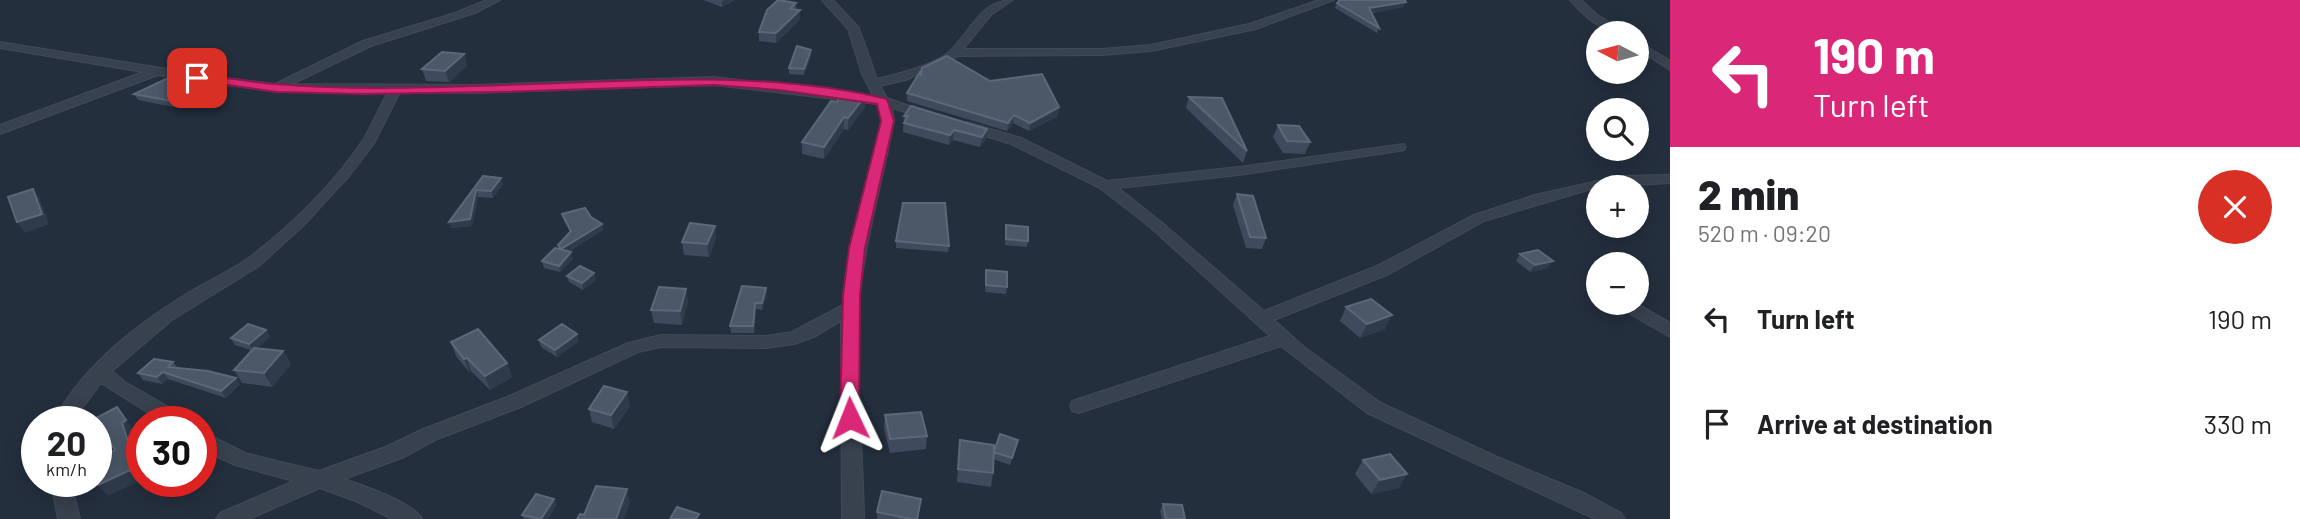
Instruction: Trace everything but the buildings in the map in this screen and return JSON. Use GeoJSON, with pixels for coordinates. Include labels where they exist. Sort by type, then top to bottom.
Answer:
{"type":"FeatureCollection","features":[{"type":"Feature","properties":{"kind":"street"},"geometry":{"type":"LineString","coordinates":[[277,88],[348,51],[413,28],[461,16],[495,0]]}},
{"type":"Feature","properties":{"kind":"street"},"geometry":{"type":"LineString","coordinates":[[827,0],[853,27],[888,121],[857,248],[850,308],[848,395],[853,519]]}},
{"type":"Feature","properties":{"kind":"street"},"geometry":{"type":"LineString","coordinates":[[956,53],[988,13],[1008,0]]}},
{"type":"Feature","properties":{"kind":"street"},"geometry":{"type":"LineString","coordinates":[[873,84],[902,76],[956,53],[1102,52],[1151,48],[1252,27],[1329,0]]}},
{"type":"Feature","properties":{"kind":"street"},"geometry":{"type":"LineString","coordinates":[[1575,0],[1600,21]]}},
{"type":"Feature","properties":{"kind":"street"},"geometry":{"type":"LineString","coordinates":[[0,45],[277,88],[395,90],[714,81],[883,102],[951,121],[1016,141],[1105,185],[1155,224],[1284,338],[1374,408],[1488,462],[1577,499],[1615,519]]}},
{"type":"Feature","properties":{"kind":"street"},"geometry":{"type":"LineString","coordinates":[[1649,52],[1670,66]]}},
{"type":"Feature","properties":{"kind":"street"},"geometry":{"type":"LineString","coordinates":[[0,130],[156,71]]}},
{"type":"Feature","properties":{"kind":"street"},"geometry":{"type":"LineString","coordinates":[[72,406],[102,373],[180,305],[254,261],[303,216],[345,171],[369,140],[395,90]]}},
{"type":"Feature","properties":{"kind":"street"},"geometry":{"type":"LineString","coordinates":[[1105,185],[1239,172],[1399,147]]}},
{"type":"Feature","properties":{"kind":"street"},"geometry":{"type":"LineString","coordinates":[[1261,318],[1383,270],[1479,218],[1540,198],[1620,180],[1670,179]]}},
{"type":"Feature","properties":{"kind":"street"},"geometry":{"type":"LineString","coordinates":[[227,519],[514,402],[634,347],[661,341],[766,342],[794,338],[810,332],[850,308]]}},
{"type":"Feature","properties":{"kind":"street"},"geometry":{"type":"LineString","coordinates":[[1644,315],[1670,331]]}},
{"type":"Feature","properties":{"kind":"street"},"geometry":{"type":"LineString","coordinates":[[1079,406],[1284,338]]}},
{"type":"Feature","properties":{"kind":"street"},"geometry":{"type":"LineString","coordinates":[[102,373],[119,387],[152,406]]}},
{"type":"Feature","properties":{"kind":"street"},"geometry":{"type":"LineString","coordinates":[[217,448],[225,453],[365,494],[411,519]]}},
{"type":"Feature","properties":{"kind":"street"},"geometry":{"type":"LineString","coordinates":[[64,497],[69,519]]}},
{"type":"Feature","properties":{"kind":"route"},"geometry":{"type":"LineString","coordinates":[[197,78],[277,88],[362,90],[498,89],[714,81],[883,102],[888,121],[857,248],[850,308],[850,418]]}}]}
